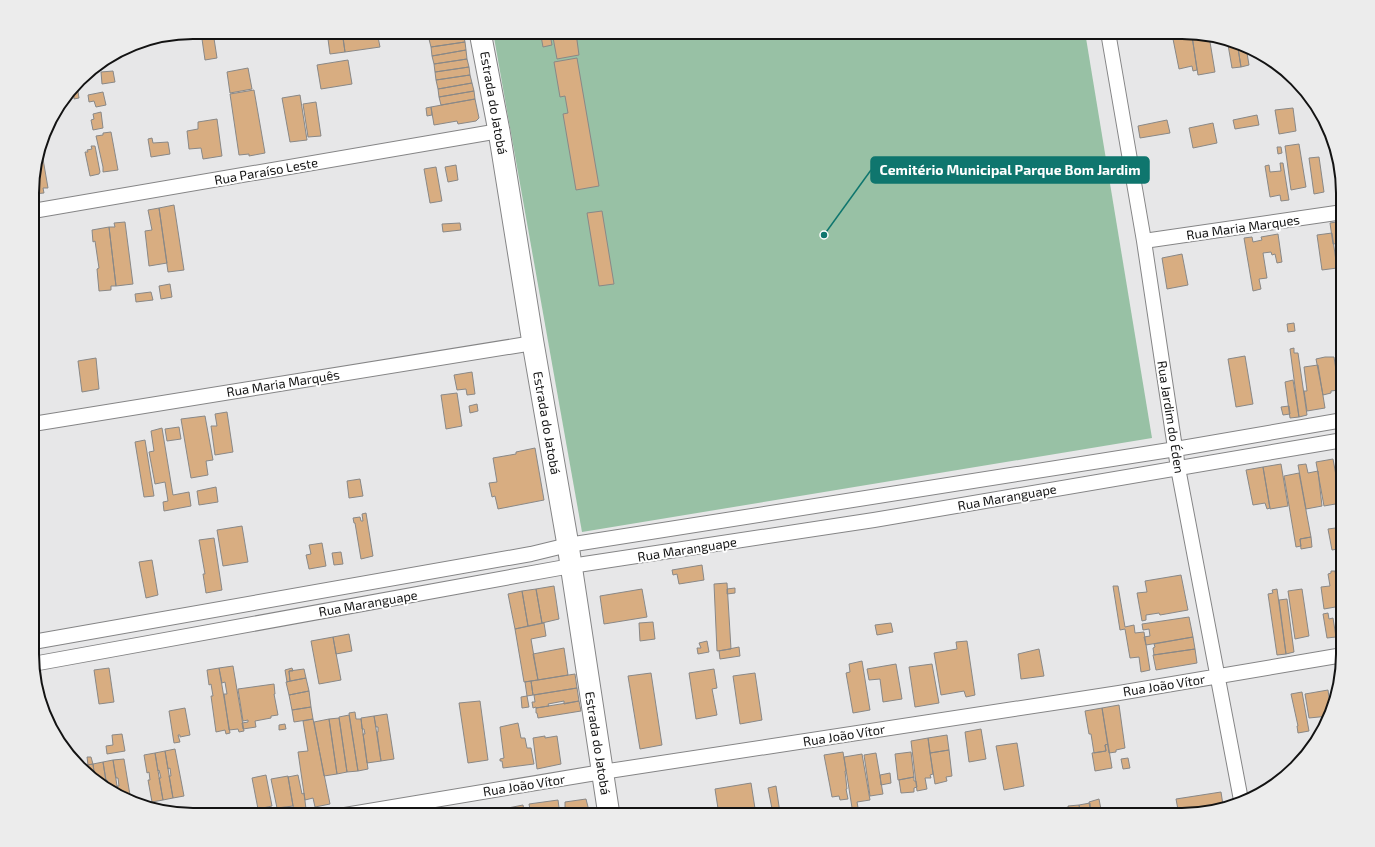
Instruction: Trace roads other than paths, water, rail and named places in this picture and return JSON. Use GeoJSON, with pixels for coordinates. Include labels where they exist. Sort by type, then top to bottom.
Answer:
{"type":"FeatureCollection","features":[{"type":"Feature","properties":{"kind":"street","name":"Estrada do Jatobá"},"geometry":{"type":"LineString","coordinates":[[481,39],[500,131],[533,343],[568,545],[608,808]]}},
{"type":"Feature","properties":{"kind":"street","name":"Rua Jardim do Éden"},"geometry":{"type":"LineString","coordinates":[[1110,39],[1144,241],[1178,468],[1240,796]]}},
{"type":"Feature","properties":{"kind":"street","name":"Rua Paraíso Leste"},"geometry":{"type":"LineString","coordinates":[[39,210],[500,131]]}},
{"type":"Feature","properties":{"kind":"street","name":"Rua Maria Marques"},"geometry":{"type":"LineString","coordinates":[[1144,241],[1336,213]]}},
{"type":"Feature","properties":{"kind":"street","name":"Rua Maria Marquês"},"geometry":{"type":"LineString","coordinates":[[39,423],[533,343]]}},
{"type":"Feature","properties":{"kind":"street","name":"Rua Maranguape"},"geometry":{"type":"LineString","coordinates":[[39,641],[531,554],[568,545],[1176,449],[1336,421]]}},
{"type":"Feature","properties":{"kind":"street","name":"Rua Maranguape"},"geometry":{"type":"LineString","coordinates":[[39,663],[571,566],[874,520],[1336,441]]}},
{"type":"Feature","properties":{"kind":"street","name":"Rua João Vítor"},"geometry":{"type":"LineString","coordinates":[[387,808],[602,772],[1336,656]]}},
{"type":"Feature","properties":{"kind":"place","name":"Cemitério Municipal Parque Bom Jardim"},"geometry":{"type":"Point","coordinates":[824,235]}}]}
